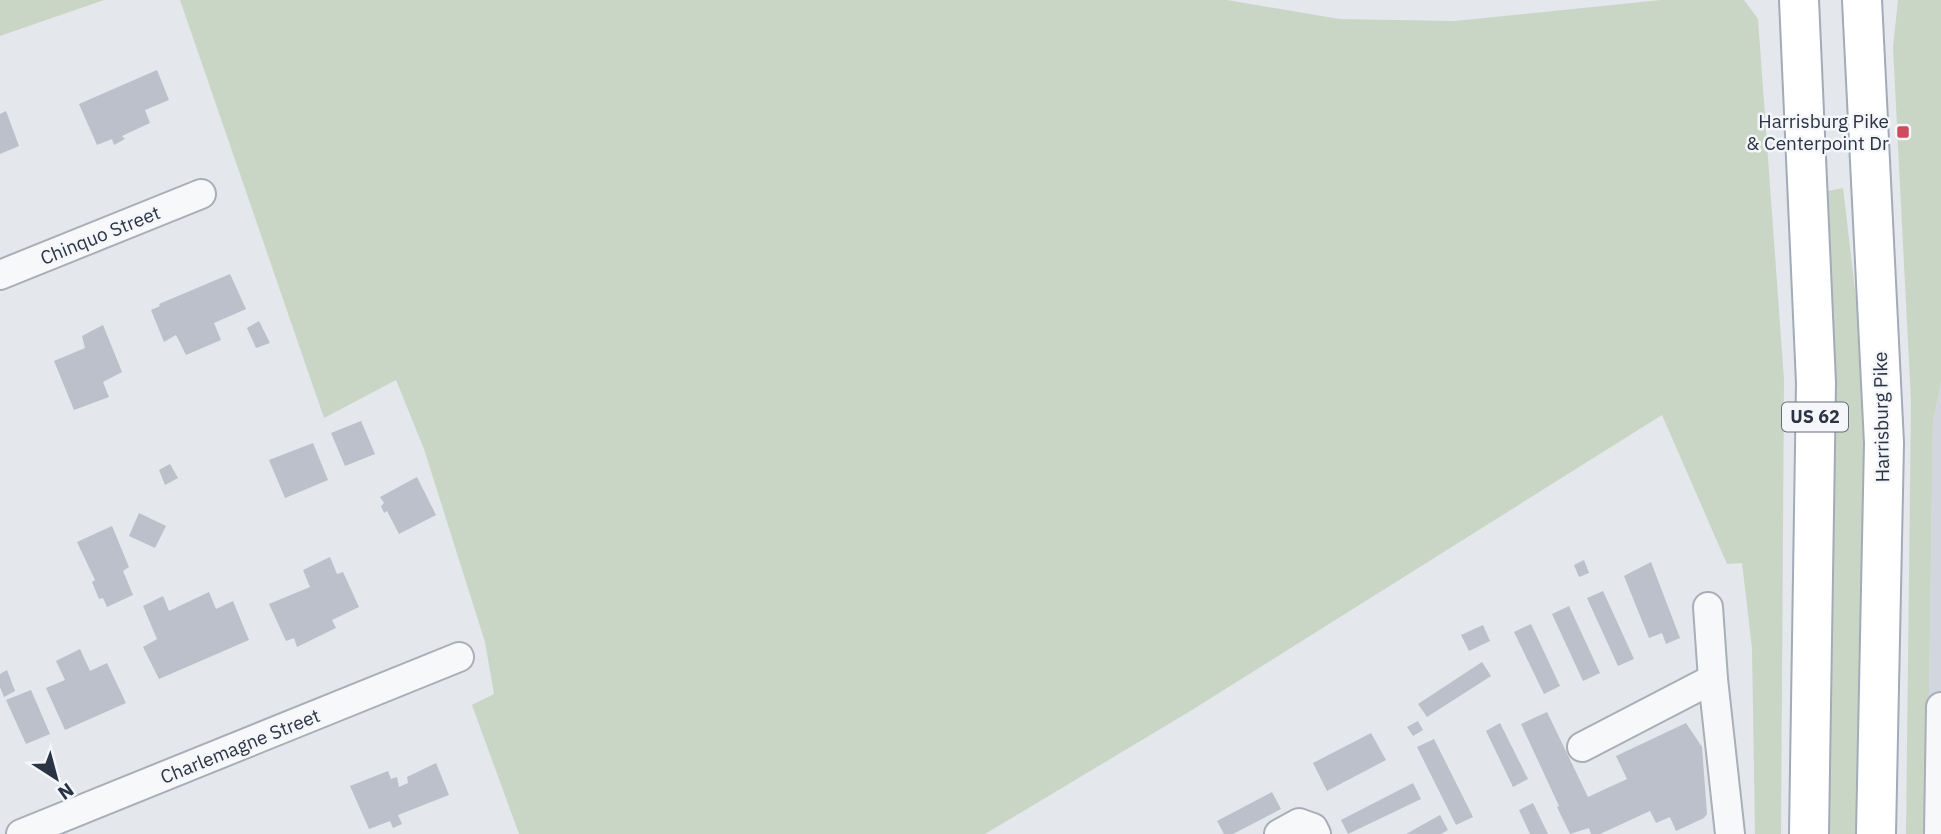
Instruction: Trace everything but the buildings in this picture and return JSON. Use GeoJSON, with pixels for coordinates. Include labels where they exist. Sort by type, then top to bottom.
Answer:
{"type":"FeatureCollection","features":[{"type":"Feature","properties":{"kind":"main road","name":"US 62"},"geometry":{"type":"LineString","coordinates":[[1799,0],[1816,383],[1810,834]]}},
{"type":"Feature","properties":{"kind":"main road","name":"Harrisburg Pike"},"geometry":{"type":"LineString","coordinates":[[1861,0],[1884,443],[1876,834]]}},
{"type":"Feature","properties":{"kind":"street","name":"Chinquo Street"},"geometry":{"type":"LineString","coordinates":[[0,275],[201,194]]}},
{"type":"Feature","properties":{"kind":"street"},"geometry":{"type":"LineString","coordinates":[[1708,607],[1726,832]]}},
{"type":"Feature","properties":{"kind":"street","name":"Charlemagne Street"},"geometry":{"type":"LineString","coordinates":[[21,834],[459,657]]}},
{"type":"Feature","properties":{"kind":"street"},"geometry":{"type":"LineString","coordinates":[[1582,747],[1713,679]]}},
{"type":"Feature","properties":{"kind":"street"},"geometry":{"type":"LineString","coordinates":[[1939,834],[1941,707]]}},
{"type":"Feature","properties":{"kind":"street"},"geometry":{"type":"LineString","coordinates":[[1279,834],[1299,823],[1313,828],[1316,834]]}},
{"type":"Feature","properties":{"kind":"shaded area"},"geometry":{"type":"Polygon","coordinates":[[[1941,382],[1941,834],[1927,834],[1933,422],[1941,382]]]}},
{"type":"Feature","properties":{"kind":"green space"},"geometry":{"type":"Polygon","coordinates":[[[0,0],[104,0],[0,36],[0,0]]]}},
{"type":"Feature","properties":{"kind":"green space"},"geometry":{"type":"Polygon","coordinates":[[[180,0],[1227,0],[1339,19],[1455,21],[1661,0],[1744,0],[1758,19],[1784,380],[1781,834],[1755,834],[1752,648],[1742,563],[1727,564],[1662,415],[1192,710],[985,834],[519,834],[472,705],[494,694],[485,642],[424,449],[396,380],[324,418],[180,0]]]}},
{"type":"Feature","properties":{"kind":"green space"},"geometry":{"type":"Polygon","coordinates":[[[1898,0],[1941,0],[1941,382],[1933,422],[1927,834],[1906,834],[1911,402],[1893,47],[1898,0]]]}},
{"type":"Feature","properties":{"kind":"green space"},"geometry":{"type":"Polygon","coordinates":[[[1843,188],[1866,382],[1859,834],[1828,834],[1835,382],[1828,191],[1843,188]]]}},
{"type":"Feature","properties":{"kind":"place","name":"Harrisburg Pike & Centerpoint Dr"},"geometry":{"type":"Point","coordinates":[1903,132]}}]}
